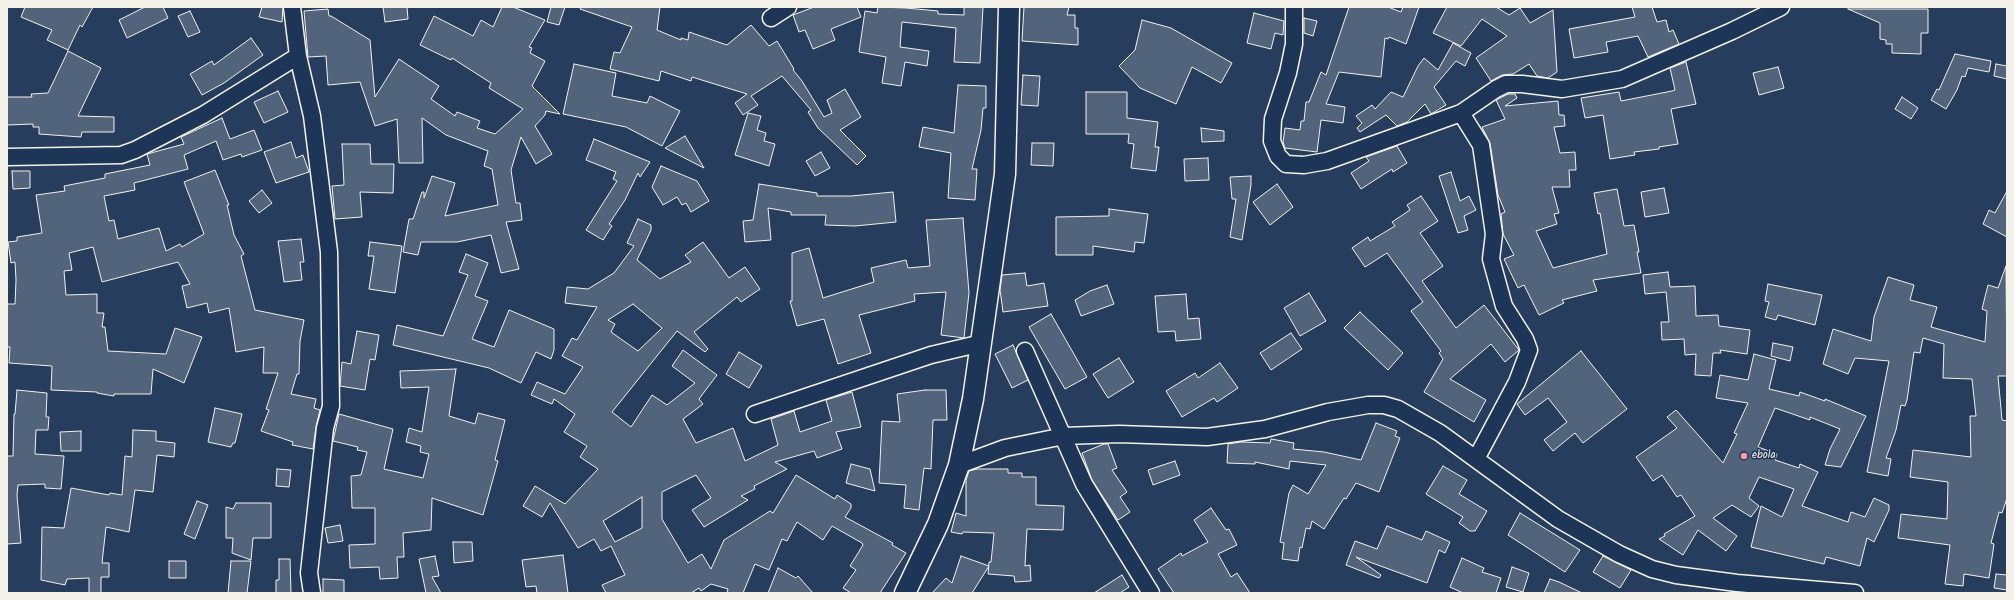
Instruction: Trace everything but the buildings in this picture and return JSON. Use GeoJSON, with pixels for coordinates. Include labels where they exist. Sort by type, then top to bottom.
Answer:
{"type":"FeatureCollection","features":[{"type":"Feature","properties":{"kind":"main road"},"geometry":{"type":"LineString","coordinates":[[905,593],[938,524],[959,465],[982,343],[1005,174],[1009,7]]}},
{"type":"Feature","properties":{"kind":"street"},"geometry":{"type":"LineString","coordinates":[[292,7],[298,56],[312,116],[329,252],[331,406],[325,428],[309,573],[312,593]]}},
{"type":"Feature","properties":{"kind":"street"},"geometry":{"type":"LineString","coordinates":[[771,18],[788,7]]}},
{"type":"Feature","properties":{"kind":"street"},"geometry":{"type":"LineString","coordinates":[[1294,7],[1294,44],[1288,73],[1273,119],[1272,141],[1278,156],[1286,164],[1304,165],[1327,161],[1461,113],[1496,89],[1506,84],[1522,84],[1562,89],[1622,79],[1732,31],[1781,7]]}},
{"type":"Feature","properties":{"kind":"street"},"geometry":{"type":"LineString","coordinates":[[7,157],[121,155],[135,150],[203,115],[298,56]]}},
{"type":"Feature","properties":{"kind":"street"},"geometry":{"type":"LineString","coordinates":[[1461,113],[1481,145],[1494,234],[1490,259],[1504,306],[1525,339],[1529,350],[1517,382],[1476,459]]}},
{"type":"Feature","properties":{"kind":"street"},"geometry":{"type":"LineString","coordinates":[[755,414],[931,355],[982,343]]}},
{"type":"Feature","properties":{"kind":"street"},"geometry":{"type":"LineString","coordinates":[[1026,351],[1037,380],[1064,436],[1084,484],[1151,593]]}},
{"type":"Feature","properties":{"kind":"street"},"geometry":{"type":"LineString","coordinates":[[959,465],[1006,448],[1064,436],[1119,434],[1207,437],[1265,429],[1328,412],[1368,404],[1384,405],[1398,409],[1440,433],[1558,519],[1619,554],[1652,569],[1736,588],[1855,593]]}},
{"type":"Feature","properties":{"kind":"place","name":"ebola"},"geometry":{"type":"Point","coordinates":[1744,456]}}]}
